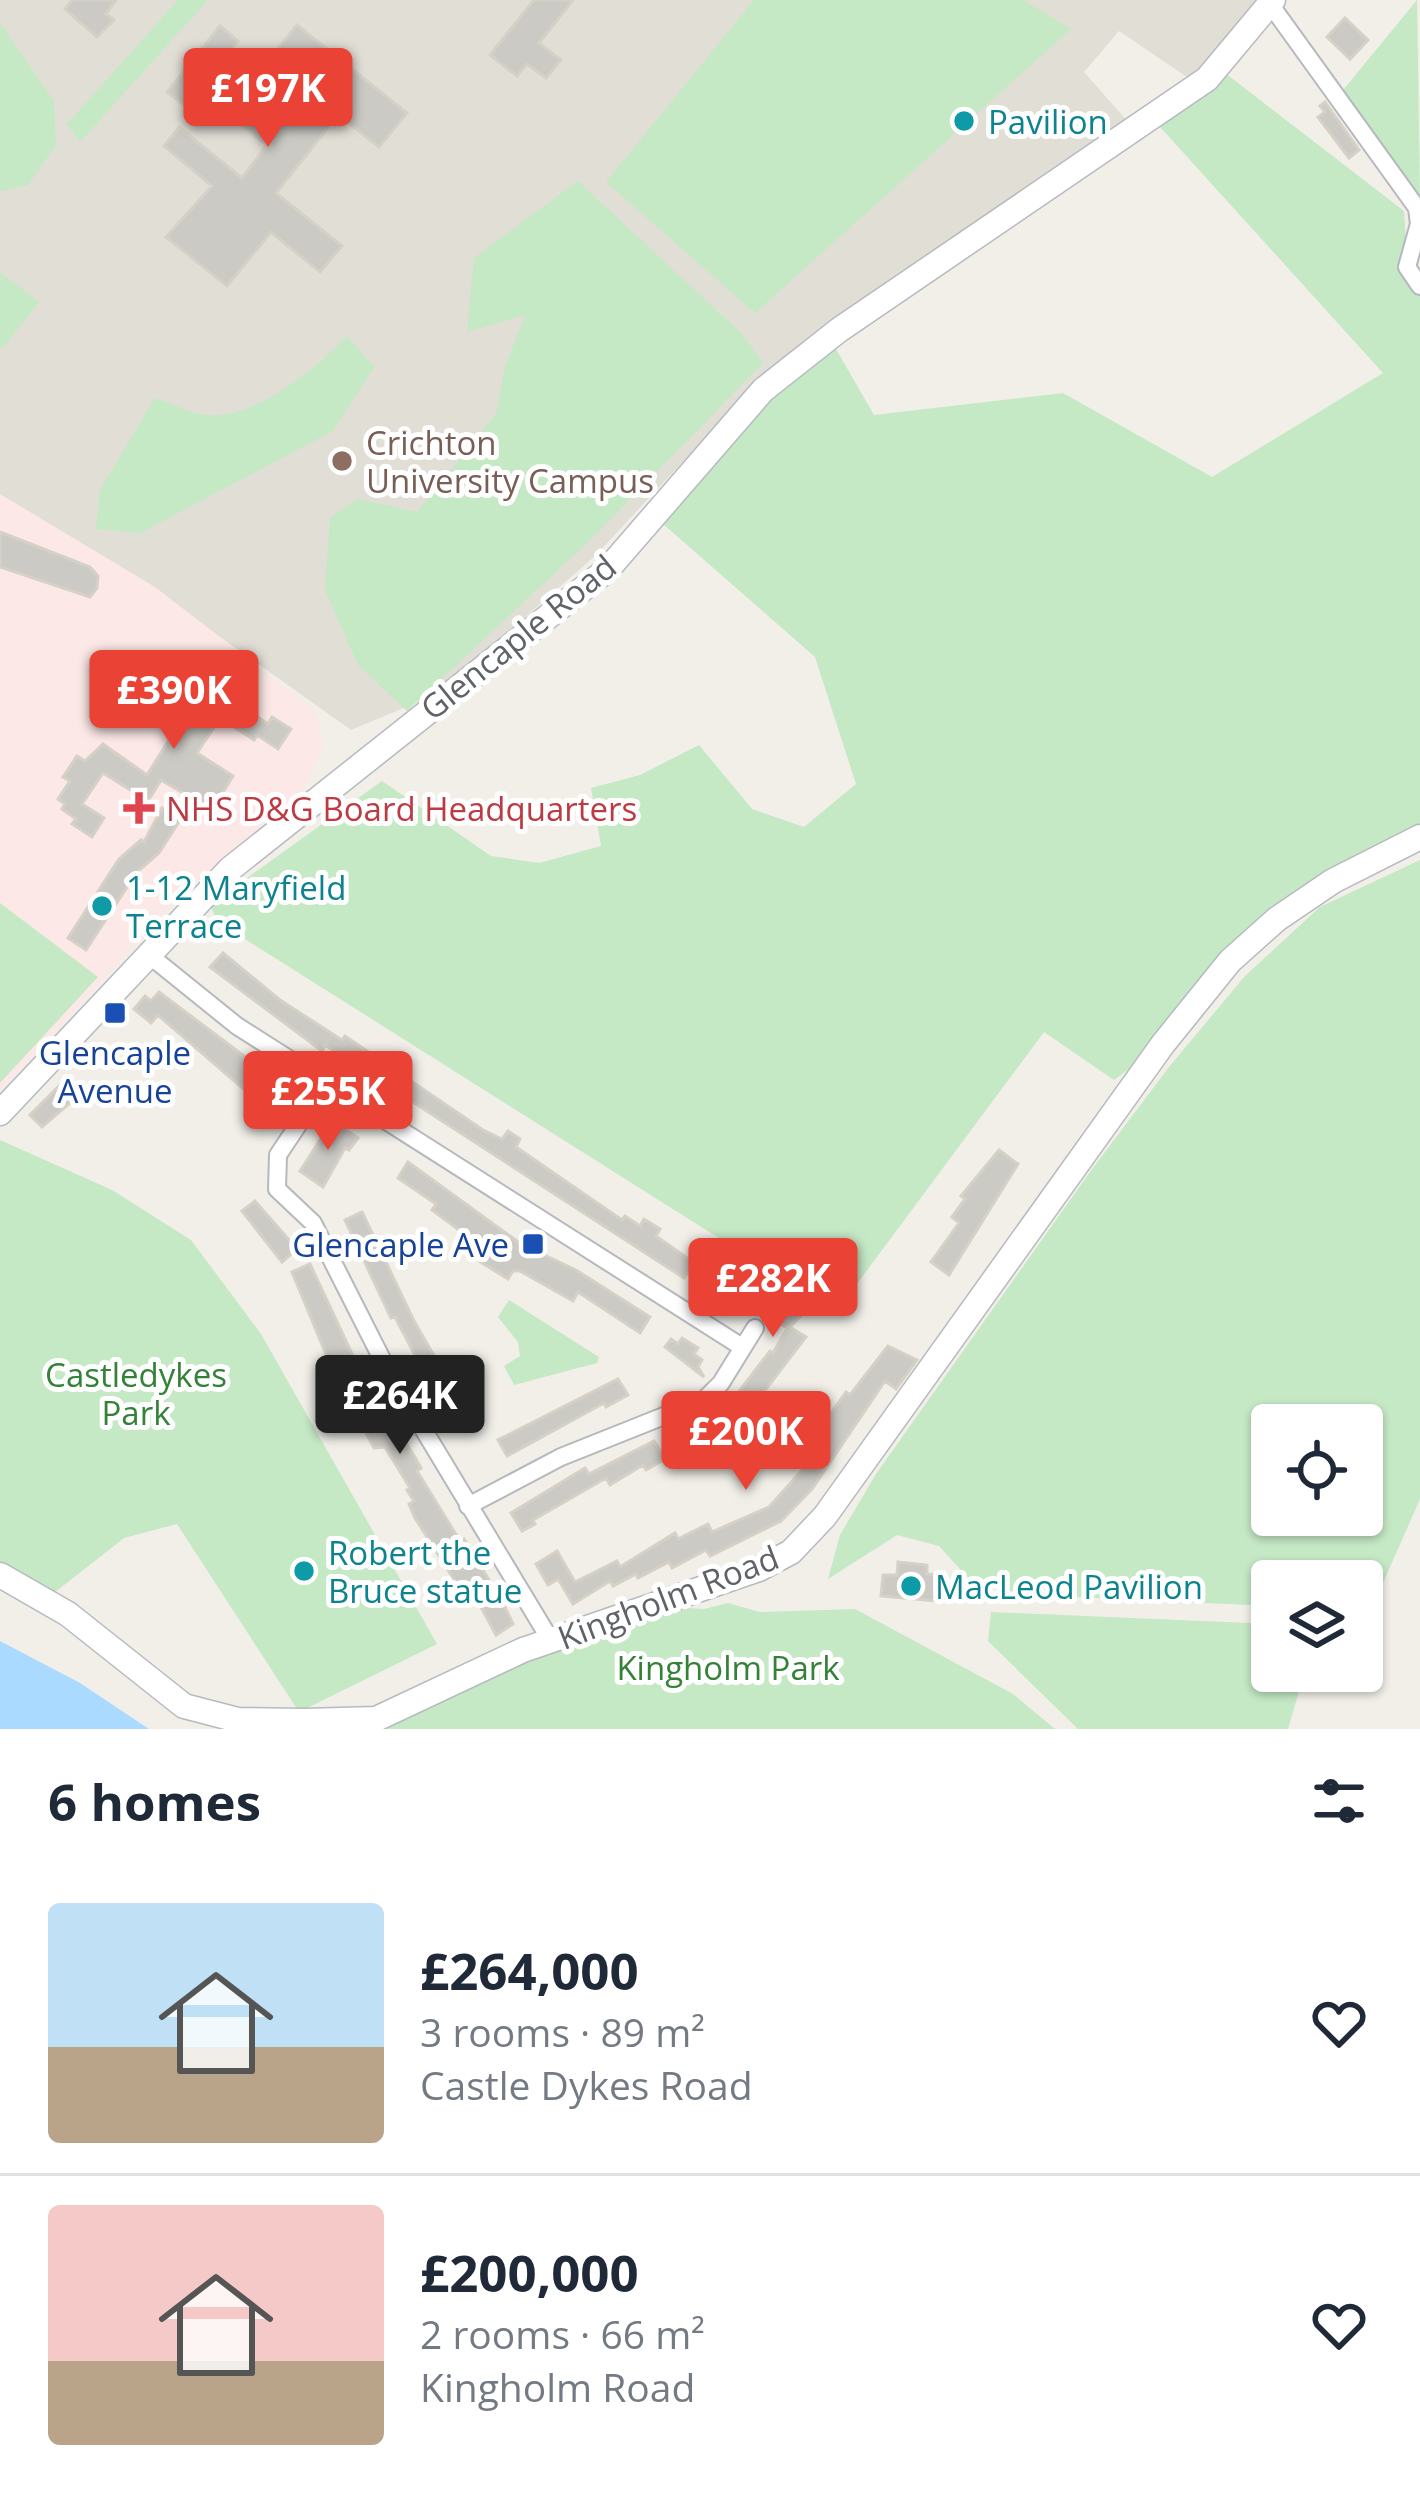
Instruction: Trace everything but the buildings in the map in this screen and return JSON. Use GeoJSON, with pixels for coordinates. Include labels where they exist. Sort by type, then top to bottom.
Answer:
{"type":"FeatureCollection","features":[{"type":"Feature","properties":{"kind":"main road","name":"Glencaple Road"},"geometry":{"type":"LineString","coordinates":[[0,1113],[230,869],[608,569],[763,390],[839,330],[1207,79],[1271,2]]}},
{"type":"Feature","properties":{"kind":"main road","name":"Kingholm Road"},"geometry":{"type":"LineString","coordinates":[[0,1575],[68,1614],[184,1706],[238,1720],[376,1719],[523,1650],[726,1582],[791,1552],[825,1516],[1163,1044],[1230,961],[1276,919],[1333,881],[1420,837]]}},
{"type":"Feature","properties":{"kind":"street"},"geometry":{"type":"LineString","coordinates":[[1271,2],[1417,208],[1419,224],[1407,267],[1420,286]]}},
{"type":"Feature","properties":{"kind":"street"},"geometry":{"type":"LineString","coordinates":[[149,955],[237,1025],[742,1347]]}},
{"type":"Feature","properties":{"kind":"street"},"geometry":{"type":"LineString","coordinates":[[326,1083],[278,1155],[277,1189],[313,1222],[387,1369],[551,1642]]}},
{"type":"Feature","properties":{"kind":"street"},"geometry":{"type":"LineString","coordinates":[[468,1506],[561,1457],[704,1400],[755,1328]]}},
{"type":"Feature","properties":{"kind":"shaded area","name":"Crichton University Campus"},"geometry":{"type":"Polygon","coordinates":[[[0,0],[1258,0],[1190,79],[1119,31],[1084,72],[1129,123],[773,365],[595,556],[437,694],[351,730],[161,595],[0,757],[0,0]]]}},
{"type":"Feature","properties":{"kind":"shaded area","name":"NHS D&G Board Headquarters"},"geometry":{"type":"Polygon","coordinates":[[[0,494],[155,587],[272,677],[316,712],[323,747],[304,789],[184,891],[0,1092],[0,494]]]}},
{"type":"Feature","properties":{"kind":"green space"},"geometry":{"type":"Polygon","coordinates":[[[178,0],[208,0],[80,142],[67,124],[178,0]]]}},
{"type":"Feature","properties":{"kind":"green space"},"geometry":{"type":"Polygon","coordinates":[[[754,0],[1023,0],[1071,29],[755,313],[606,182],[754,0]]]}},
{"type":"Feature","properties":{"kind":"green space"},"geometry":{"type":"Polygon","coordinates":[[[1417,0],[1420,196],[1411,201],[1339,95],[1417,0]]]}},
{"type":"Feature","properties":{"kind":"green space"},"geometry":{"type":"Polygon","coordinates":[[[0,23],[54,101],[56,145],[28,185],[0,191],[0,23]]]}},
{"type":"Feature","properties":{"kind":"green space"},"geometry":{"type":"Polygon","coordinates":[[[1225,73],[1404,211],[1407,256],[1420,286],[1420,837],[1276,919],[1163,1044],[1114,1080],[1044,1032],[836,1312],[218,922],[205,895],[230,869],[240,883],[382,781],[491,856],[539,863],[601,846],[591,788],[640,775],[699,745],[752,809],[804,827],[856,784],[815,657],[654,516],[829,337],[874,415],[1063,393],[1212,477],[1383,373],[1151,117],[1225,73]]]}},
{"type":"Feature","properties":{"kind":"green space"},"geometry":{"type":"Polygon","coordinates":[[[578,181],[742,334],[763,363],[586,544],[407,711],[358,665],[325,590],[330,518],[357,499],[417,512],[496,414],[505,367],[525,315],[467,332],[474,258],[578,181]]]}},
{"type":"Feature","properties":{"kind":"green space"},"geometry":{"type":"Polygon","coordinates":[[[0,272],[39,302],[2,349],[0,348],[0,272]]]}},
{"type":"Feature","properties":{"kind":"green space"},"geometry":{"type":"Polygon","coordinates":[[[347,336],[374,367],[333,431],[140,533],[96,529],[100,490],[155,398],[200,414],[239,411],[280,392],[347,336]]]}},
{"type":"Feature","properties":{"kind":"green space"},"geometry":{"type":"Polygon","coordinates":[[[1420,860],[1420,1499],[1383,1583],[1383,1560],[1251,1560],[1251,1605],[1011,1594],[972,1582],[939,1546],[897,1535],[828,1579],[840,1535],[876,1474],[1090,1172],[1245,976],[1320,907],[1420,860]]]}},
{"type":"Feature","properties":{"kind":"green space"},"geometry":{"type":"Polygon","coordinates":[[[0,903],[98,977],[0,1083],[0,903]]]}},
{"type":"Feature","properties":{"kind":"green space","name":"Castledykes Park"},"geometry":{"type":"Polygon","coordinates":[[[0,1140],[112,1190],[191,1240],[261,1334],[437,1644],[299,1712],[177,1524],[124,1538],[54,1593],[0,1564],[0,1140]]]}},
{"type":"Feature","properties":{"kind":"green space"},"geometry":{"type":"Polygon","coordinates":[[[509,1300],[599,1357],[597,1363],[514,1385],[504,1366],[520,1356],[518,1342],[498,1317],[509,1300]]]}},
{"type":"Feature","properties":{"kind":"green space","name":"Kingholm Park"},"geometry":{"type":"Polygon","coordinates":[[[728,1603],[760,1612],[855,1609],[1013,1694],[1055,1729],[349,1729],[657,1606],[704,1609],[728,1603]]]}},
{"type":"Feature","properties":{"kind":"green space"},"geometry":{"type":"Polygon","coordinates":[[[991,1612],[1251,1623],[1251,1692],[1299,1692],[1288,1729],[1078,1729],[988,1641],[991,1612]]]}},
{"type":"Feature","properties":{"kind":"water"},"geometry":{"type":"Polygon","coordinates":[[[0,1641],[80,1683],[149,1729],[0,1729],[0,1641]]]}},
{"type":"Feature","properties":{"kind":"place","name":"Pavilion"},"geometry":{"type":"Point","coordinates":[964,121]}},
{"type":"Feature","properties":{"kind":"place","name":"Crichton University Campus"},"geometry":{"type":"Point","coordinates":[342,461]}},
{"type":"Feature","properties":{"kind":"place","name":"NHS D&G Board Headquarters"},"geometry":{"type":"Point","coordinates":[139,808]}},
{"type":"Feature","properties":{"kind":"place","name":"1-12 Maryfield Terrace"},"geometry":{"type":"Point","coordinates":[102,906]}},
{"type":"Feature","properties":{"kind":"place","name":"Glencaple Avenue"},"geometry":{"type":"Point","coordinates":[115,1013]}},
{"type":"Feature","properties":{"kind":"place","name":"Glencaple Ave"},"geometry":{"type":"Point","coordinates":[533,1244]}},
{"type":"Feature","properties":{"kind":"place","name":"Robert the Bruce statue"},"geometry":{"type":"Point","coordinates":[304,1571]}},
{"type":"Feature","properties":{"kind":"place","name":"MacLeod Pavilion"},"geometry":{"type":"Point","coordinates":[911,1586]}}]}
